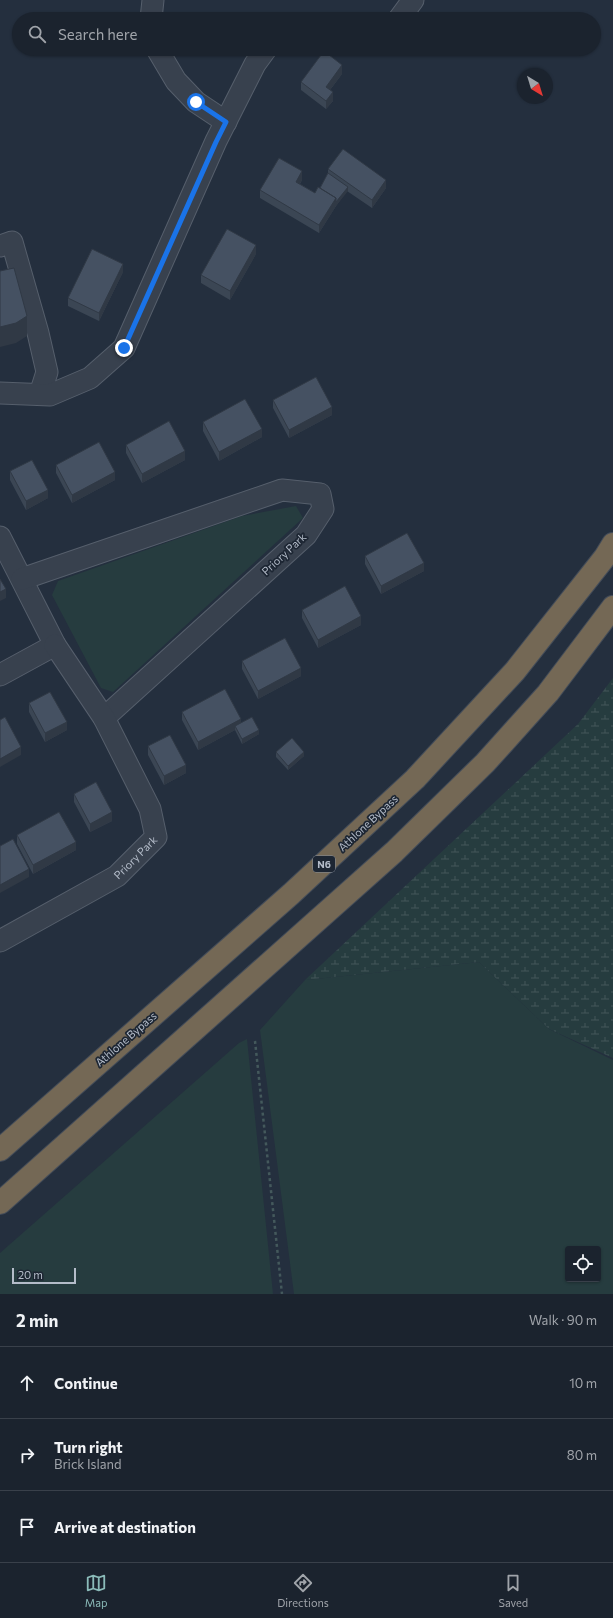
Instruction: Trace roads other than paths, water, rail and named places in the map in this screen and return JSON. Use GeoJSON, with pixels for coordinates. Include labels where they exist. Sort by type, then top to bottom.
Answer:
{"type":"FeatureCollection","features":[{"type":"Feature","properties":{"kind":"highway","name":"Athlone Bypass"},"geometry":{"type":"LineString","coordinates":[[0,1150],[291,894],[415,779],[515,671],[605,557],[613,544]]}},
{"type":"Feature","properties":{"kind":"highway"},"geometry":{"type":"LineString","coordinates":[[0,1203],[394,852],[485,763],[548,693],[613,607]]}},
{"type":"Feature","properties":{"kind":"street"},"geometry":{"type":"LineString","coordinates":[[152,12],[153,0]]}},
{"type":"Feature","properties":{"kind":"street"},"geometry":{"type":"LineString","coordinates":[[404,12],[413,0]]}},
{"type":"Feature","properties":{"kind":"street"},"geometry":{"type":"LineString","coordinates":[[161,56],[176,81],[196,102],[226,122]]}},
{"type":"Feature","properties":{"kind":"street"},"geometry":{"type":"LineString","coordinates":[[0,393],[45,395],[90,378],[124,348],[216,142],[260,56]]}},
{"type":"Feature","properties":{"kind":"street"},"geometry":{"type":"LineString","coordinates":[[0,246],[12,242],[38,333],[47,372],[45,395]]}},
{"type":"Feature","properties":{"kind":"street","name":"Priory Park"},"geometry":{"type":"LineString","coordinates":[[22,579],[282,490],[320,494],[323,509],[306,535],[104,718]]}},
{"type":"Feature","properties":{"kind":"street","name":"Priory Park"},"geometry":{"type":"LineString","coordinates":[[0,537],[55,645],[104,718],[150,809],[156,837],[117,876],[0,940]]}},
{"type":"Feature","properties":{"kind":"street"},"geometry":{"type":"LineString","coordinates":[[0,675],[55,645]]}}]}
